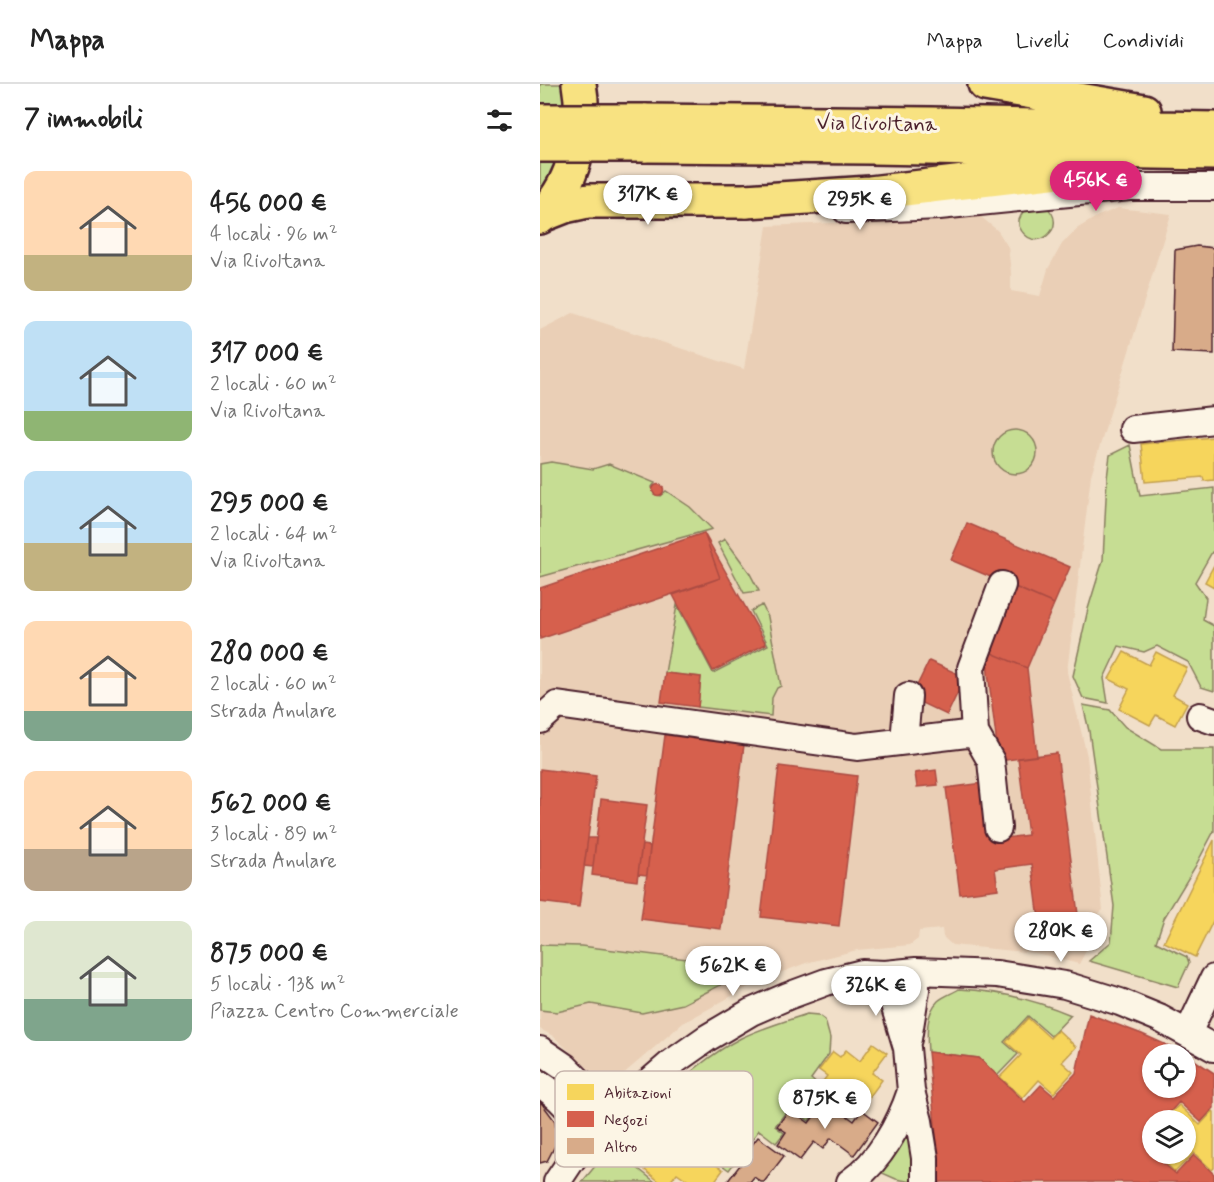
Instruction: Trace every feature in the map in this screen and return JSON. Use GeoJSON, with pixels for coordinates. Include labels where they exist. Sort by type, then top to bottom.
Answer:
{"type":"FeatureCollection","features":[{"type":"Feature","properties":{"kind":"main road"},"geometry":{"type":"LineString","coordinates":[[541,216],[562,189],[574,159],[581,123],[579,84]]}},
{"type":"Feature","properties":{"kind":"main road"},"geometry":{"type":"LineString","coordinates":[[986,84],[1111,106],[1214,118]]}},
{"type":"Feature","properties":{"kind":"main road","name":"Via Rivoltana"},"geometry":{"type":"LineString","coordinates":[[540,121],[644,133],[894,147],[1214,153]]}},
{"type":"Feature","properties":{"kind":"main road","name":"Via Rivoltana"},"geometry":{"type":"LineString","coordinates":[[540,145],[644,133],[931,124],[1214,129]]}},
{"type":"Feature","properties":{"kind":"main road"},"geometry":{"type":"LineString","coordinates":[[541,216],[565,206],[588,201],[746,201],[870,193],[1111,165],[1214,166]]}},
{"type":"Feature","properties":{"kind":"street"},"geometry":{"type":"LineString","coordinates":[[746,201],[797,210],[844,210],[939,206],[1130,187],[1214,187]]}},
{"type":"Feature","properties":{"kind":"street"},"geometry":{"type":"LineString","coordinates":[[1133,429],[1214,420]]}},
{"type":"Feature","properties":{"kind":"street"},"geometry":{"type":"LineString","coordinates":[[998,828],[991,761],[975,733],[971,668],[1002,585]]}},
{"type":"Feature","properties":{"kind":"street"},"geometry":{"type":"LineString","coordinates":[[904,741],[908,696]]}},
{"type":"Feature","properties":{"kind":"street"},"geometry":{"type":"LineString","coordinates":[[540,720],[557,705],[858,747],[975,733]]}},
{"type":"Feature","properties":{"kind":"street"},"geometry":{"type":"LineString","coordinates":[[907,1048],[916,990],[916,971]]}},
{"type":"Feature","properties":{"kind":"street"},"geometry":{"type":"LineString","coordinates":[[662,1071],[706,1038],[751,1012],[826,982],[862,973],[885,974],[916,971],[997,974],[1065,986],[1120,1002],[1159,1018],[1214,1048]]}},
{"type":"Feature","properties":{"kind":"street"},"geometry":{"type":"LineString","coordinates":[[885,974],[907,1048],[911,1091],[925,1158],[925,1182]]}},
{"type":"Feature","properties":{"kind":"street"},"geometry":{"type":"LineString","coordinates":[[1188,1032],[1214,978]]}},
{"type":"Feature","properties":{"kind":"street"},"geometry":{"type":"LineString","coordinates":[[540,1050],[569,1071]]}},
{"type":"Feature","properties":{"kind":"street"},"geometry":{"type":"LineString","coordinates":[[540,1084],[555,1095]]}},
{"type":"Feature","properties":{"kind":"street"},"geometry":{"type":"LineString","coordinates":[[855,1181],[871,1165],[895,1128],[911,1091]]}},
{"type":"Feature","properties":{"kind":"street"},"geometry":{"type":"LineString","coordinates":[[557,1182],[567,1167]]}},
{"type":"Feature","properties":{"kind":"shaded area"},"geometry":{"type":"Polygon","coordinates":[[[1118,208],[1171,214],[1091,475],[1067,672],[1087,756],[1103,910],[1088,922],[1071,925],[1072,944],[1087,949],[1079,964],[1036,953],[952,945],[943,937],[942,929],[919,931],[918,939],[910,945],[857,950],[806,963],[759,981],[683,1023],[627,1071],[591,1071],[553,1036],[540,1029],[540,330],[573,313],[744,369],[767,226],[980,216],[998,231],[1008,247],[1011,291],[1040,296],[1048,269],[1062,244],[1078,228],[1118,208]]]}},
{"type":"Feature","properties":{"kind":"green space"},"geometry":{"type":"Polygon","coordinates":[[[540,84],[565,84],[567,94],[561,156],[540,198],[540,84]]]}},
{"type":"Feature","properties":{"kind":"green space"},"geometry":{"type":"Polygon","coordinates":[[[1045,206],[1052,214],[1054,222],[1052,230],[1040,239],[1033,239],[1025,235],[1019,226],[1024,209],[1045,206]]]}},
{"type":"Feature","properties":{"kind":"green space"},"geometry":{"type":"Polygon","coordinates":[[[1015,430],[1030,437],[1037,452],[1030,467],[1015,474],[1000,467],[993,452],[1000,437],[1015,430]]]}},
{"type":"Feature","properties":{"kind":"green space"},"geometry":{"type":"Polygon","coordinates":[[[1130,445],[1140,496],[1214,488],[1214,552],[1195,582],[1206,598],[1203,620],[1214,626],[1214,691],[1201,687],[1188,662],[1157,646],[1144,652],[1119,646],[1104,678],[1108,703],[1083,698],[1073,676],[1088,609],[1103,560],[1110,455],[1130,445]]]}},
{"type":"Feature","properties":{"kind":"green space"},"geometry":{"type":"Polygon","coordinates":[[[551,462],[593,469],[609,464],[655,483],[652,487],[654,494],[660,496],[666,491],[690,507],[712,529],[540,577],[540,464],[551,462]]]}},
{"type":"Feature","properties":{"kind":"green space"},"geometry":{"type":"Polygon","coordinates":[[[725,539],[749,572],[759,591],[744,593],[718,543],[725,539]]]}},
{"type":"Feature","properties":{"kind":"green space"},"geometry":{"type":"Polygon","coordinates":[[[677,605],[713,673],[768,645],[751,611],[762,605],[768,617],[781,686],[777,688],[772,698],[771,716],[698,707],[701,677],[665,673],[677,605]]]}},
{"type":"Feature","properties":{"kind":"green space"},"geometry":{"type":"Polygon","coordinates":[[[1083,705],[1110,710],[1125,727],[1161,749],[1214,749],[1214,831],[1164,918],[1156,942],[1187,957],[1189,963],[1178,987],[1089,961],[1111,942],[1114,906],[1089,731],[1083,705]]]}},
{"type":"Feature","properties":{"kind":"green space"},"geometry":{"type":"Polygon","coordinates":[[[540,945],[581,946],[736,965],[740,953],[744,973],[683,1004],[642,1013],[591,1004],[557,1012],[540,1010],[540,945]]]}},
{"type":"Feature","properties":{"kind":"green space"},"geometry":{"type":"Polygon","coordinates":[[[959,989],[1016,997],[1071,1015],[1051,1036],[1028,1016],[1004,1042],[1018,1054],[997,1076],[979,1058],[928,1052],[928,1025],[931,1012],[938,1001],[959,989]]]}},
{"type":"Feature","properties":{"kind":"green space"},"geometry":{"type":"Polygon","coordinates":[[[807,1014],[818,1015],[825,1020],[830,1038],[829,1054],[811,1079],[818,1085],[813,1092],[824,1100],[809,1121],[790,1107],[775,1126],[784,1133],[776,1143],[759,1130],[753,1138],[753,1071],[693,1071],[728,1045],[774,1025],[807,1014]]]}},
{"type":"Feature","properties":{"kind":"green space"},"geometry":{"type":"Polygon","coordinates":[[[913,1112],[912,1182],[896,1179],[880,1172],[913,1112]]]}},
{"type":"Feature","properties":{"kind":"green space"},"geometry":{"type":"Polygon","coordinates":[[[594,1167],[636,1167],[655,1182],[582,1182],[594,1167]]]}},
{"type":"Feature","properties":{"kind":"building: Abitazioni"},"geometry":{"type":"Polygon","coordinates":[[[1214,437],[1214,480],[1204,481],[1203,477],[1145,482],[1141,444],[1214,437]]]}},
{"type":"Feature","properties":{"kind":"building: Abitazioni"},"geometry":{"type":"Polygon","coordinates":[[[1214,565],[1214,587],[1205,582],[1214,565]]]}},
{"type":"Feature","properties":{"kind":"building: Abitazioni"},"geometry":{"type":"Polygon","coordinates":[[[1124,652],[1149,665],[1156,652],[1187,668],[1173,695],[1187,703],[1175,725],[1156,715],[1150,725],[1119,709],[1129,689],[1109,679],[1124,652]]]}},
{"type":"Feature","properties":{"kind":"building: Abitazioni"},"geometry":{"type":"Polygon","coordinates":[[[1214,840],[1214,919],[1195,957],[1164,942],[1214,840]]]}},
{"type":"Feature","properties":{"kind":"building: Abitazioni"},"geometry":{"type":"Polygon","coordinates":[[[1028,1018],[1050,1038],[1058,1030],[1076,1047],[1062,1062],[1073,1072],[1054,1093],[1039,1080],[1023,1098],[1000,1077],[1021,1055],[1006,1042],[1028,1018]]]}},
{"type":"Feature","properties":{"kind":"building: Abitazioni"},"geometry":{"type":"Polygon","coordinates":[[[873,1043],[887,1053],[872,1073],[882,1080],[868,1099],[849,1086],[837,1102],[818,1088],[827,1076],[819,1070],[833,1052],[840,1057],[846,1050],[860,1061],[873,1043]]]}},
{"type":"Feature","properties":{"kind":"building: Abitazioni"},"geometry":{"type":"Polygon","coordinates":[[[1179,1105],[1184,1110],[1174,1110],[1179,1105]]]}},
{"type":"Feature","properties":{"kind":"building: Abitazioni"},"geometry":{"type":"Polygon","coordinates":[[[1213,1111],[1214,1168],[1212,1170],[1196,1155],[1196,1121],[1200,1125],[1213,1111]]]}},
{"type":"Feature","properties":{"kind":"building: Abitazioni"},"geometry":{"type":"Polygon","coordinates":[[[1166,1164],[1183,1164],[1175,1172],[1166,1164]]]}},
{"type":"Feature","properties":{"kind":"building: Abitazioni"},"geometry":{"type":"Polygon","coordinates":[[[647,1167],[719,1167],[723,1170],[714,1182],[690,1182],[677,1173],[670,1182],[660,1182],[645,1170],[647,1167]]]}},
{"type":"Feature","properties":{"kind":"building: Negozi"},"geometry":{"type":"Polygon","coordinates":[[[658,485],[662,486],[662,494],[658,495],[654,494],[653,490],[654,486],[658,485]]]}},
{"type":"Feature","properties":{"kind":"building: Negozi"},"geometry":{"type":"Polygon","coordinates":[[[967,523],[1070,567],[1054,604],[951,560],[967,523]]]}},
{"type":"Feature","properties":{"kind":"building: Negozi"},"geometry":{"type":"Polygon","coordinates":[[[704,533],[720,578],[540,639],[540,588],[704,533]]]}},
{"type":"Feature","properties":{"kind":"building: Negozi"},"geometry":{"type":"Polygon","coordinates":[[[704,533],[766,644],[713,671],[673,595],[720,578],[704,533]]]}},
{"type":"Feature","properties":{"kind":"building: Negozi"},"geometry":{"type":"Polygon","coordinates":[[[1013,586],[1054,604],[1027,668],[987,651],[1013,586]]]}},
{"type":"Feature","properties":{"kind":"building: Negozi"},"geometry":{"type":"Polygon","coordinates":[[[987,651],[1027,668],[1037,756],[999,761],[987,651]]]}},
{"type":"Feature","properties":{"kind":"building: Negozi"},"geometry":{"type":"Polygon","coordinates":[[[929,661],[965,677],[947,715],[911,698],[929,661]]]}},
{"type":"Feature","properties":{"kind":"building: Negozi"},"geometry":{"type":"Polygon","coordinates":[[[665,673],[701,677],[698,707],[661,702],[665,673]]]}},
{"type":"Feature","properties":{"kind":"building: Negozi"},"geometry":{"type":"Polygon","coordinates":[[[665,735],[744,745],[721,929],[641,919],[665,735]]]}},
{"type":"Feature","properties":{"kind":"building: Negozi"},"geometry":{"type":"Polygon","coordinates":[[[1057,753],[1078,914],[1039,919],[1032,864],[995,869],[998,889],[960,894],[946,788],[983,783],[990,840],[1028,835],[1018,758],[1057,753]]]}},
{"type":"Feature","properties":{"kind":"building: Negozi"},"geometry":{"type":"Polygon","coordinates":[[[779,766],[857,776],[839,926],[761,917],[779,766]]]}},
{"type":"Feature","properties":{"kind":"building: Negozi"},"geometry":{"type":"Polygon","coordinates":[[[540,769],[596,776],[579,907],[540,902],[540,769]]]}},
{"type":"Feature","properties":{"kind":"building: Negozi"},"geometry":{"type":"Polygon","coordinates":[[[936,770],[938,785],[917,787],[915,773],[936,770]]]}},
{"type":"Feature","properties":{"kind":"building: Negozi"},"geometry":{"type":"Polygon","coordinates":[[[601,799],[647,805],[637,881],[592,875],[601,799]]]}},
{"type":"Feature","properties":{"kind":"building: Negozi"},"geometry":{"type":"Polygon","coordinates":[[[588,838],[596,838],[593,867],[584,866],[588,838]]]}},
{"type":"Feature","properties":{"kind":"building: Negozi"},"geometry":{"type":"Polygon","coordinates":[[[642,845],[650,846],[647,875],[638,874],[642,845]]]}},
{"type":"Feature","properties":{"kind":"building: Negozi"},"geometry":{"type":"Polygon","coordinates":[[[1089,1014],[1164,1044],[1142,1044],[1142,1098],[1196,1098],[1196,1061],[1214,1073],[1214,1108],[1201,1122],[1196,1117],[1196,1110],[1188,1110],[1179,1102],[1172,1110],[1142,1110],[1142,1164],[1164,1164],[1176,1174],[1185,1164],[1196,1164],[1196,1157],[1214,1174],[1214,1182],[936,1182],[937,1145],[928,1052],[979,1058],[1025,1102],[1041,1085],[1054,1096],[1076,1073],[1089,1014]]]}},
{"type":"Feature","properties":{"kind":"building: Altro"},"geometry":{"type":"Polygon","coordinates":[[[1197,246],[1214,248],[1214,354],[1172,352],[1175,250],[1197,246]]]}},
{"type":"Feature","properties":{"kind":"building: Altro"},"geometry":{"type":"Polygon","coordinates":[[[826,1100],[854,1121],[862,1110],[878,1122],[854,1155],[831,1138],[823,1149],[814,1142],[800,1160],[778,1144],[786,1132],[777,1126],[790,1109],[809,1123],[826,1100]]]}},
{"type":"Feature","properties":{"kind":"building: Altro"},"geometry":{"type":"Polygon","coordinates":[[[540,1101],[555,1121],[555,1146],[547,1161],[540,1163],[540,1101]]]}},
{"type":"Feature","properties":{"kind":"building: Altro"},"geometry":{"type":"Polygon","coordinates":[[[758,1137],[784,1156],[764,1182],[754,1177],[750,1182],[727,1182],[739,1167],[753,1167],[753,1144],[758,1137]]]}}]}
